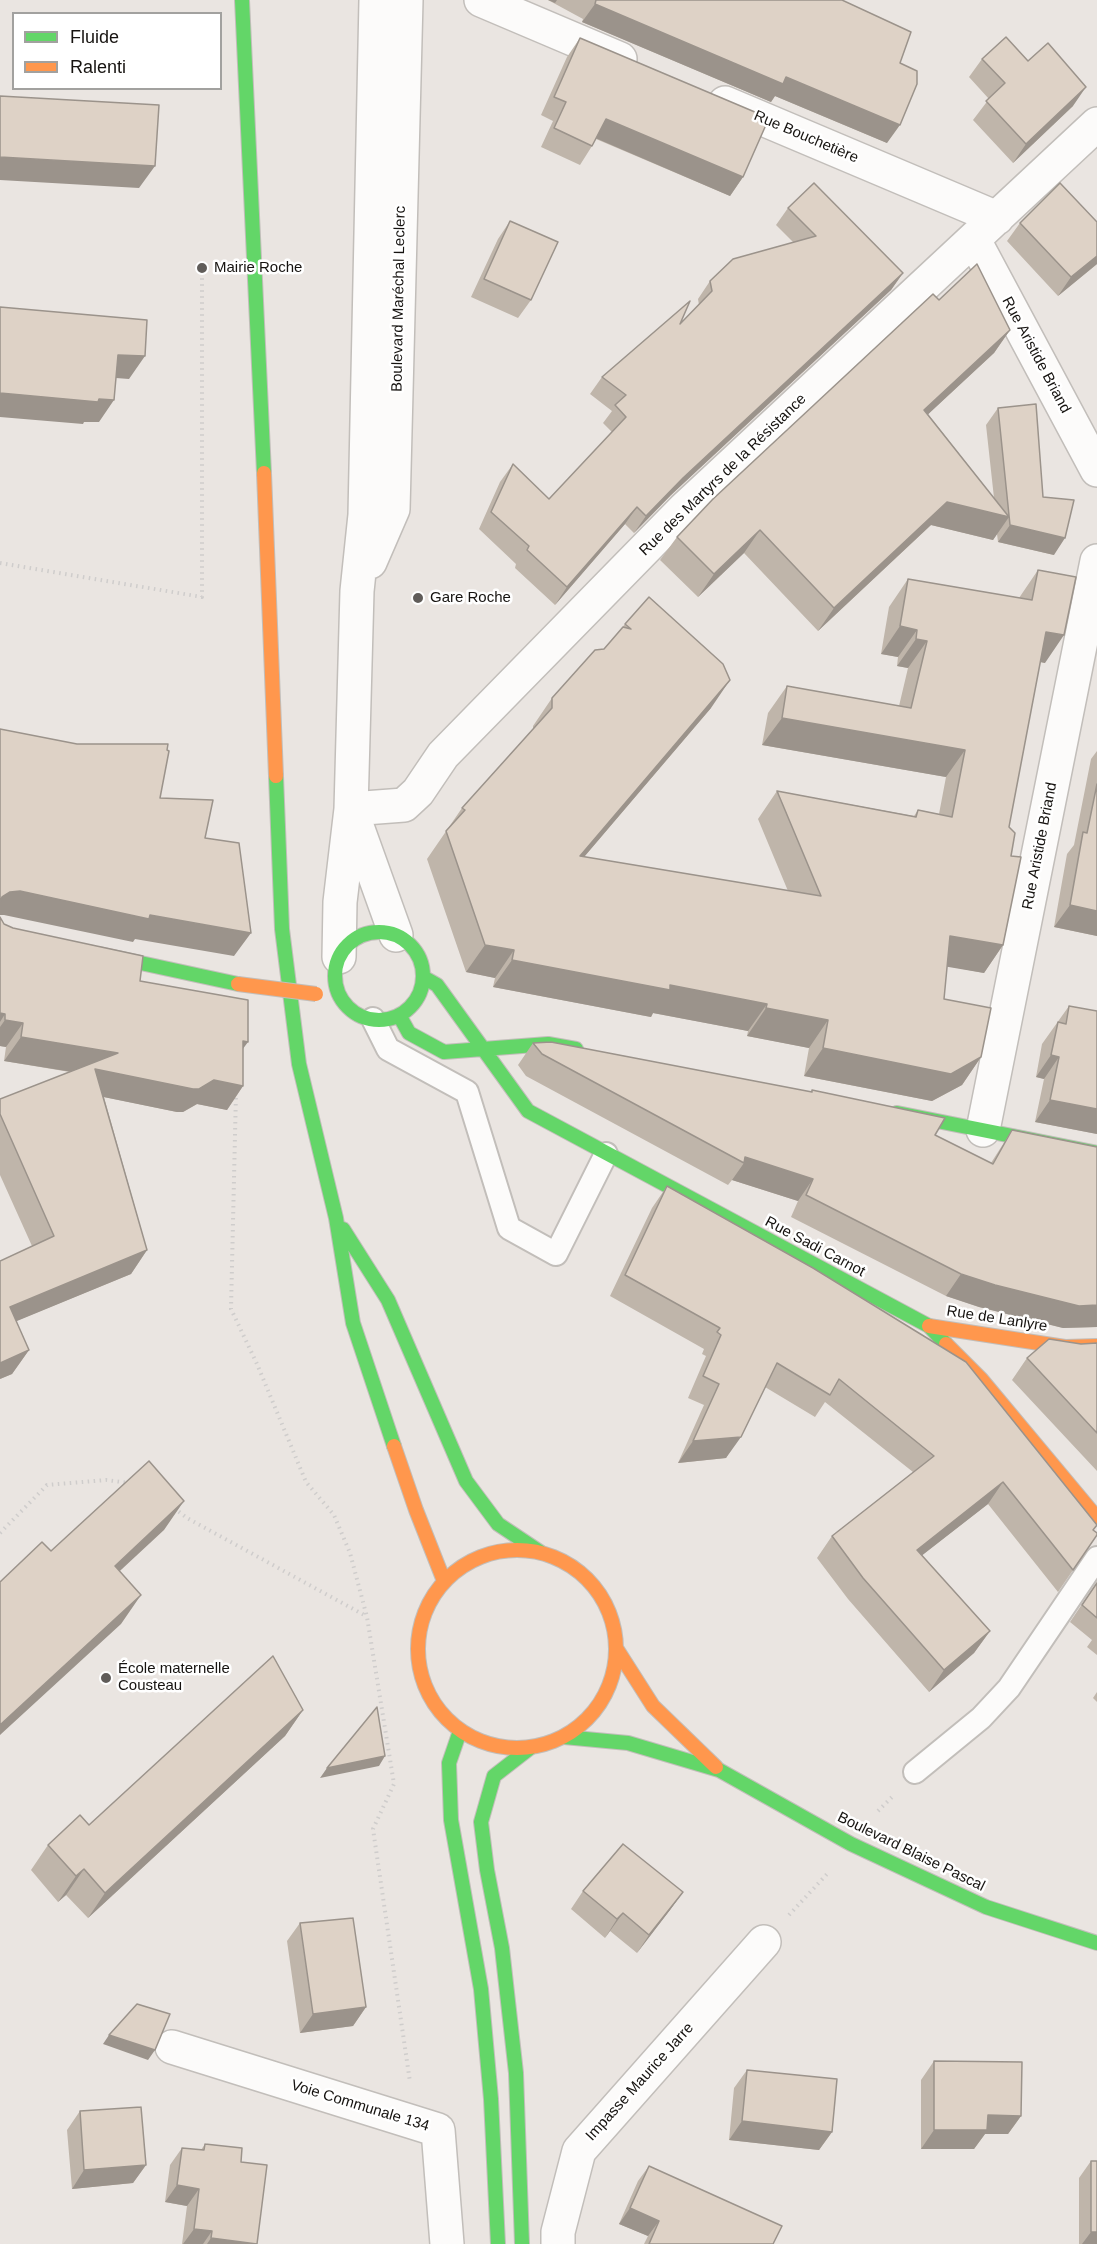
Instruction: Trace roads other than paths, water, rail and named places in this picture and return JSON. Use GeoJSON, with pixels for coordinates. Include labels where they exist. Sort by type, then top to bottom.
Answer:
{"type":"FeatureCollection","features":[{"type":"Feature","properties":{"kind":"main road"},"geometry":{"type":"LineString","coordinates":[[242,0],[270,598],[282,929],[299,1064],[336,1218],[353,1323],[416,1510],[444,1581]]}},
{"type":"Feature","properties":{"kind":"main road"},"geometry":{"type":"LineString","coordinates":[[90,952],[238,984],[316,994],[338,971],[348,944],[362,935],[379,932],[396,935],[411,945],[420,960],[423,977],[421,988],[409,1008],[399,1015],[386,1019],[373,1019],[361,1016],[341,999],[338,971]]}},
{"type":"Feature","properties":{"kind":"main road","name":"Rue Sadi Carnot"},"geometry":{"type":"LineString","coordinates":[[423,977],[437,985],[528,1111],[928,1326],[981,1379],[1097,1518]]}},
{"type":"Feature","properties":{"kind":"main road"},"geometry":{"type":"LineString","coordinates":[[399,1015],[409,1033],[444,1052],[548,1044],[594,1053]]}},
{"type":"Feature","properties":{"kind":"main road"},"geometry":{"type":"LineString","coordinates":[[885,1111],[1097,1153]]}},
{"type":"Feature","properties":{"kind":"main road"},"geometry":{"type":"LineString","coordinates":[[336,1218],[388,1300],[466,1481],[498,1524],[540,1552],[570,1565],[594,1587],[610,1616],[616,1648],[613,1674],[603,1699],[586,1720],[564,1737],[530,1748],[505,1748],[482,1743],[460,1731],[436,1707],[421,1676],[418,1643],[425,1610],[444,1581],[464,1565],[488,1554],[514,1550],[540,1552]]}},
{"type":"Feature","properties":{"kind":"main road","name":"Rue de Lanlyre"},"geometry":{"type":"LineString","coordinates":[[928,1326],[1065,1347],[1097,1346]]}},
{"type":"Feature","properties":{"kind":"main road","name":"Boulevard Blaise Pascal"},"geometry":{"type":"LineString","coordinates":[[616,1648],[653,1706],[719,1770]]}},
{"type":"Feature","properties":{"kind":"main road"},"geometry":{"type":"LineString","coordinates":[[460,1731],[449,1762],[451,1820],[481,1989],[491,2099],[498,2244]]}},
{"type":"Feature","properties":{"kind":"main road","name":"Boulevard Blaise Pascal"},"geometry":{"type":"LineString","coordinates":[[564,1737],[628,1743],[719,1770],[851,1844],[976,1903],[1097,1943]]}},
{"type":"Feature","properties":{"kind":"main road"},"geometry":{"type":"LineString","coordinates":[[522,2244],[516,2073],[502,1948],[487,1870],[481,1822],[494,1776],[530,1748]]}},
{"type":"Feature","properties":{"kind":"street","name":"Boulevard Maréchal Leclerc"},"geometry":{"type":"LineString","coordinates":[[338,971],[340,902],[351,809],[357,591],[365,515],[376,0]]}},
{"type":"Feature","properties":{"kind":"street","name":"Boulevard Maréchal Leclerc"},"geometry":{"type":"LineString","coordinates":[[357,591],[393,509],[406,0]]}},
{"type":"Feature","properties":{"kind":"street"},"geometry":{"type":"LineString","coordinates":[[481,0],[646,70]]}},
{"type":"Feature","properties":{"kind":"street","name":"Rue Bouchetière"},"geometry":{"type":"LineString","coordinates":[[701,93],[986,229]]}},
{"type":"Feature","properties":{"kind":"street","name":"Rue des Martyrs de la Résistance"},"geometry":{"type":"LineString","coordinates":[[351,809],[404,805],[418,792],[443,755],[684,509],[1097,124]]}},
{"type":"Feature","properties":{"kind":"street","name":"Rue Aristide Briand"},"geometry":{"type":"LineString","coordinates":[[986,229],[1097,470]]}},
{"type":"Feature","properties":{"kind":"street","name":"Rue Aristide Briand"},"geometry":{"type":"LineString","coordinates":[[983,1130],[1097,561]]}},
{"type":"Feature","properties":{"kind":"street","name":"Boulevard Maréchal Leclerc"},"geometry":{"type":"LineString","coordinates":[[351,809],[396,935]]}},
{"type":"Feature","properties":{"kind":"street","name":"Impasse Maurice Jarre"},"geometry":{"type":"LineString","coordinates":[[558,2244],[558,2232],[579,2151],[765,1942]]}},
{"type":"Feature","properties":{"kind":"street","name":"Voie Communale 134"},"geometry":{"type":"LineString","coordinates":[[172,2047],[438,2130],[447,2244]]}},
{"type":"Feature","properties":{"kind":"lane"},"geometry":{"type":"LineString","coordinates":[[373,1019],[388,1049],[467,1092],[509,1228],[556,1254],[606,1154]]}},
{"type":"Feature","properties":{"kind":"lane"},"geometry":{"type":"LineString","coordinates":[[915,1772],[981,1718],[1009,1688],[1097,1558]]}},
{"type":"Feature","properties":{"kind":"place","name":"Mairie Roche"},"geometry":{"type":"Point","coordinates":[202,268]}},
{"type":"Feature","properties":{"kind":"place","name":"Gare Roche"},"geometry":{"type":"Point","coordinates":[418,598]}},
{"type":"Feature","properties":{"kind":"place","name":"École maternelle Cousteau"},"geometry":{"type":"Point","coordinates":[106,1678]}}]}
